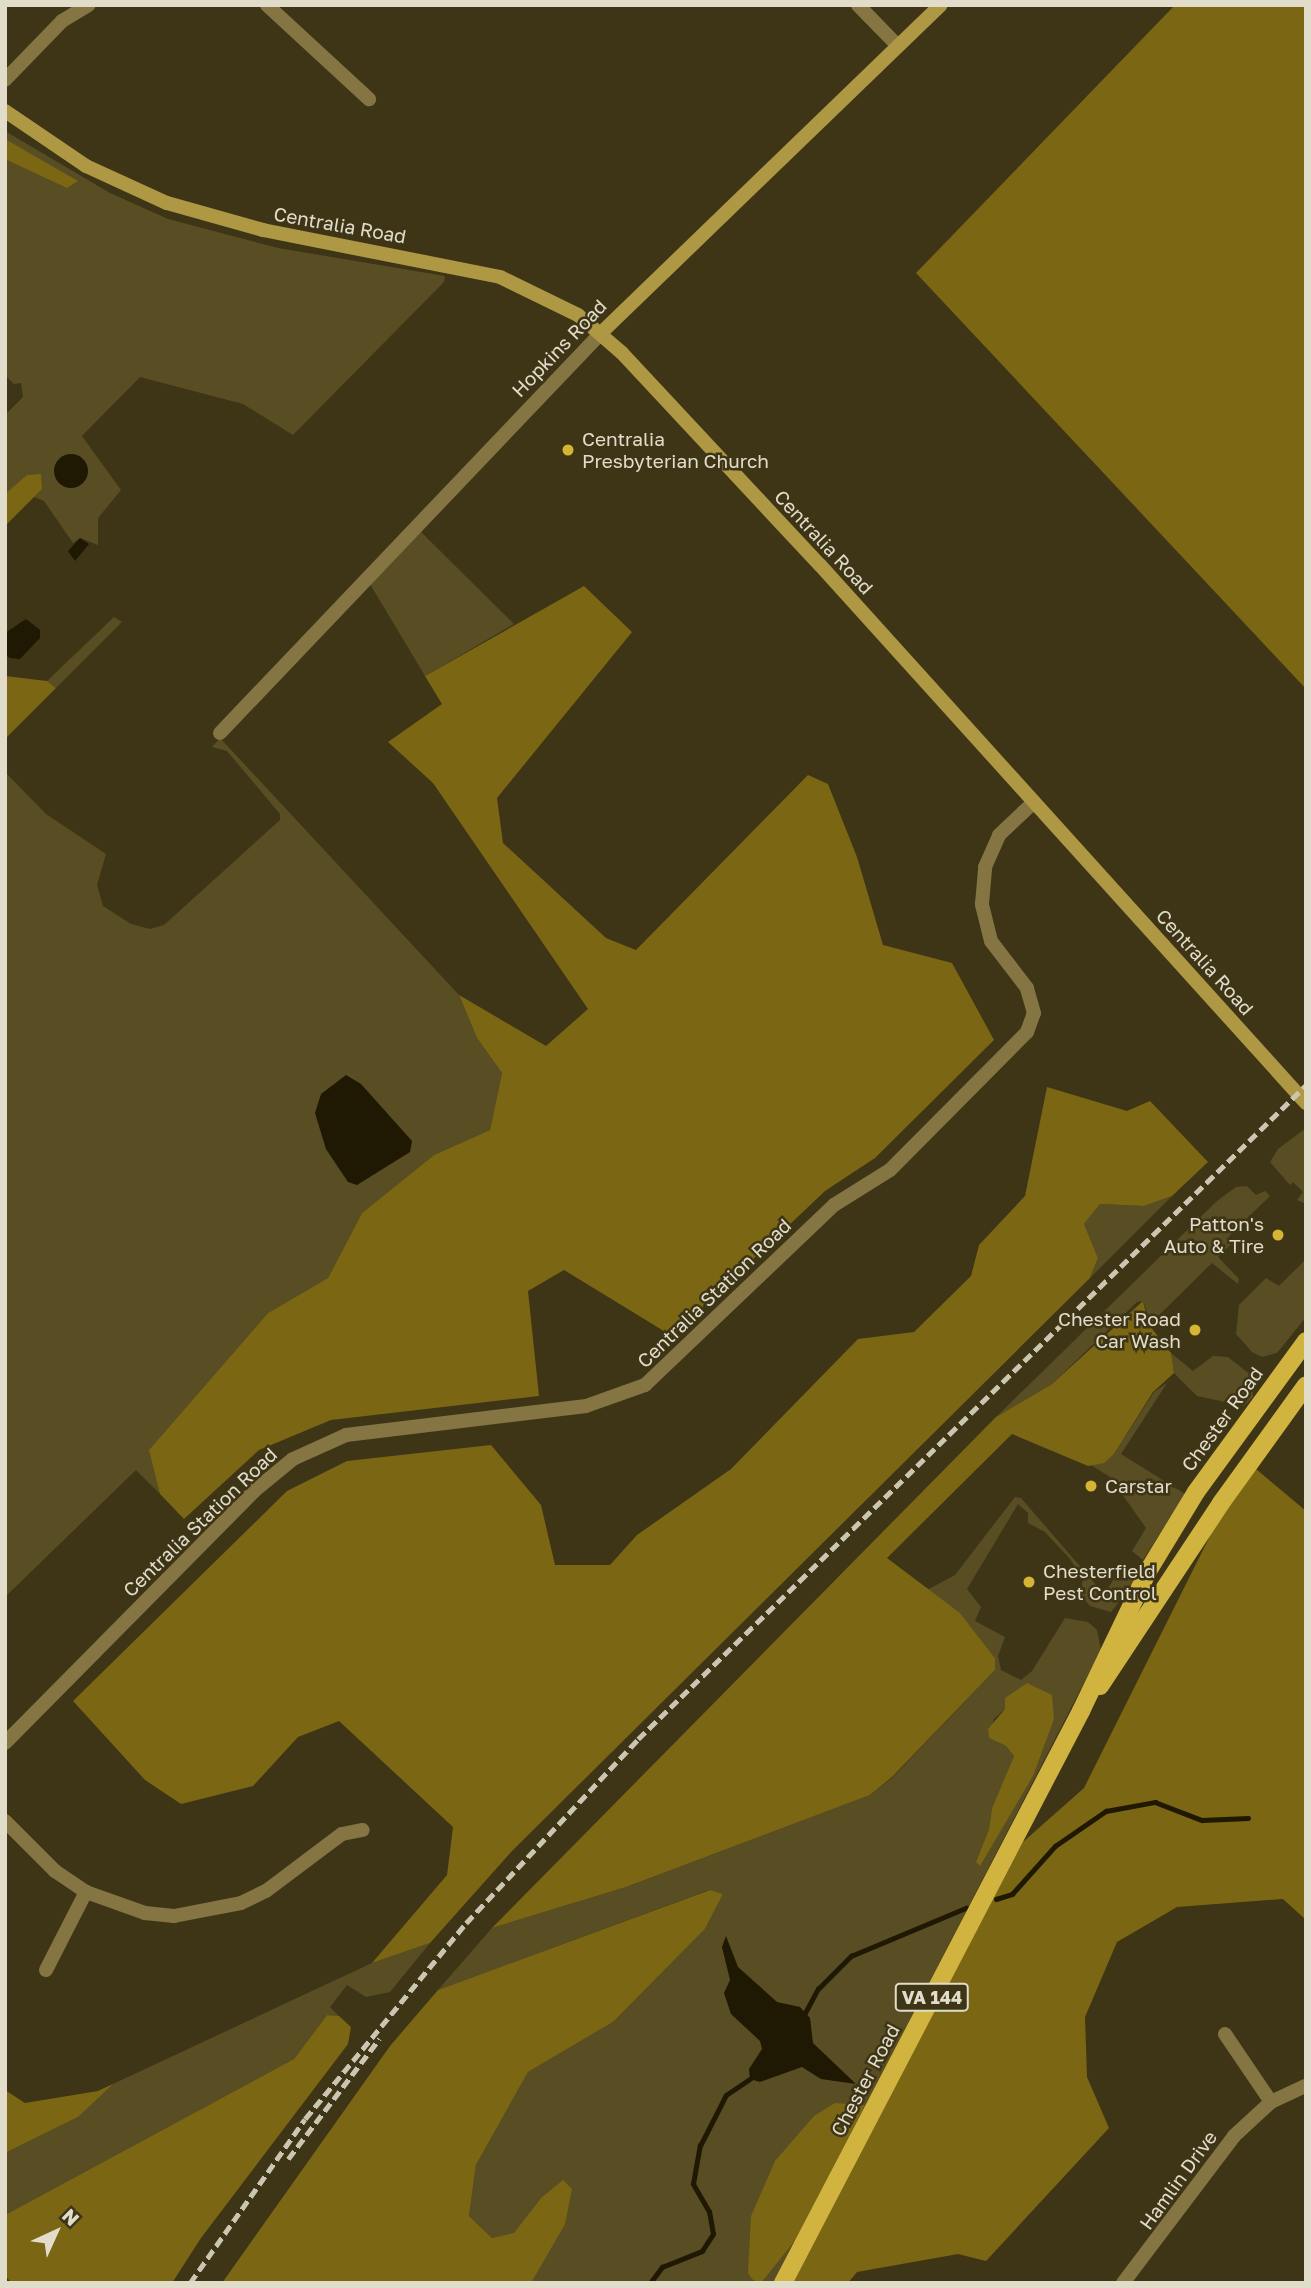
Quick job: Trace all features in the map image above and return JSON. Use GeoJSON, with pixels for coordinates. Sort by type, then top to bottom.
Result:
{"type":"FeatureCollection","features":[{"type":"Feature","properties":{"kind":"main road","name":"Hopkins Road"},"geometry":{"type":"LineString","coordinates":[[601,333],[940,5]]}},
{"type":"Feature","properties":{"kind":"main road","name":"Centralia Road"},"geometry":{"type":"LineString","coordinates":[[5,111],[86,166],[167,203],[263,230],[500,277],[554,299],[601,333],[820,565],[1306,1103]]}},
{"type":"Feature","properties":{"kind":"main road","name":"Chester Road"},"geometry":{"type":"LineString","coordinates":[[783,2283],[1082,1711],[1163,1545],[1306,1341]]}},
{"type":"Feature","properties":{"kind":"main road","name":"Chester Road"},"geometry":{"type":"LineString","coordinates":[[1082,1711],[1306,1385]]}},
{"type":"Feature","properties":{"kind":"street"},"geometry":{"type":"LineString","coordinates":[[5,80],[62,21],[89,5]]}},
{"type":"Feature","properties":{"kind":"street"},"geometry":{"type":"LineString","coordinates":[[267,5],[369,99]]}},
{"type":"Feature","properties":{"kind":"street"},"geometry":{"type":"LineString","coordinates":[[858,5],[898,46]]}},
{"type":"Feature","properties":{"kind":"street","name":"Hopkins Road"},"geometry":{"type":"LineString","coordinates":[[220,733],[601,333]]}},
{"type":"Feature","properties":{"kind":"street","name":"Centralia Station Road"},"geometry":{"type":"LineString","coordinates":[[5,1743],[254,1491],[293,1458],[346,1435],[586,1406],[645,1385],[834,1205],[890,1170],[1027,1032],[1034,1013],[1027,988],[991,941],[982,904],[985,867],[999,835],[1034,802]]}},
{"type":"Feature","properties":{"kind":"street"},"geometry":{"type":"LineString","coordinates":[[5,1821],[55,1871],[86,1892],[145,1913],[174,1916],[204,1912],[266,1891],[342,1834],[363,1830]]}},
{"type":"Feature","properties":{"kind":"street"},"geometry":{"type":"LineString","coordinates":[[46,1970],[86,1892]]}},
{"type":"Feature","properties":{"kind":"street"},"geometry":{"type":"LineString","coordinates":[[1226,2034],[1271,2102]]}},
{"type":"Feature","properties":{"kind":"street","name":"Hamlin Drive"},"geometry":{"type":"LineString","coordinates":[[1123,2283],[1212,2162],[1271,2102],[1306,2085]]}},
{"type":"Feature","properties":{"kind":"shaded area"},"geometry":{"type":"Polygon","coordinates":[[[1175,5],[1306,5],[1306,689],[916,273],[1175,5]]]}},
{"type":"Feature","properties":{"kind":"shaded area"},"geometry":{"type":"Polygon","coordinates":[[[5,131],[110,193],[168,219],[278,248],[445,276],[444,282],[293,435],[243,404],[140,377],[82,436],[121,490],[98,518],[98,545],[80,538],[73,543],[44,501],[34,497],[42,488],[5,494],[5,415],[23,397],[21,383],[14,384],[5,375],[5,131]]]}},
{"type":"Feature","properties":{"kind":"shaded area"},"geometry":{"type":"Polygon","coordinates":[[[5,139],[78,181],[67,188],[5,159],[5,139]]]}},
{"type":"Feature","properties":{"kind":"shaded area"},"geometry":{"type":"Polygon","coordinates":[[[71,454],[83,459],[88,471],[83,483],[71,488],[59,483],[54,471],[59,459],[71,454]]]}},
{"type":"Feature","properties":{"kind":"shaded area"},"geometry":{"type":"Polygon","coordinates":[[[41,474],[42,489],[5,526],[5,494],[27,475],[41,474]]]}},
{"type":"Feature","properties":{"kind":"shaded area"},"geometry":{"type":"Polygon","coordinates":[[[420,531],[514,624],[425,676],[370,584],[420,531]]]}},
{"type":"Feature","properties":{"kind":"shaded area"},"geometry":{"type":"Polygon","coordinates":[[[80,538],[89,544],[75,561],[68,551],[80,538]]]}},
{"type":"Feature","properties":{"kind":"shaded area"},"geometry":{"type":"Polygon","coordinates":[[[584,586],[632,632],[497,798],[503,843],[606,938],[636,950],[808,775],[828,784],[857,857],[883,945],[952,963],[994,1040],[875,1158],[825,1191],[672,1336],[564,1270],[528,1291],[539,1396],[331,1420],[259,1450],[184,1519],[160,1494],[149,1450],[268,1313],[328,1278],[362,1213],[434,1155],[490,1130],[502,1073],[477,1038],[459,995],[546,1046],[588,1009],[433,783],[388,742],[442,704],[425,676],[584,586]]]}},
{"type":"Feature","properties":{"kind":"shaded area"},"geometry":{"type":"Polygon","coordinates":[[[114,617],[122,622],[56,688],[47,681],[114,617]]]}},
{"type":"Feature","properties":{"kind":"shaded area"},"geometry":{"type":"Polygon","coordinates":[[[26,619],[40,630],[40,638],[20,659],[10,658],[5,655],[5,633],[26,619]]]}},
{"type":"Feature","properties":{"kind":"shaded area"},"geometry":{"type":"Polygon","coordinates":[[[5,676],[47,681],[56,688],[5,739],[5,676]]]}},
{"type":"Feature","properties":{"kind":"shaded area"},"geometry":{"type":"Polygon","coordinates":[[[220,738],[459,995],[477,1038],[502,1073],[490,1130],[434,1155],[362,1213],[328,1278],[268,1313],[150,1449],[160,1494],[136,1470],[5,1597],[5,772],[46,814],[106,854],[97,885],[103,906],[131,924],[150,929],[164,925],[280,820],[280,814],[227,751],[212,747],[220,738]]]}},
{"type":"Feature","properties":{"kind":"shaded area"},"geometry":{"type":"Polygon","coordinates":[[[346,1075],[361,1084],[412,1141],[410,1152],[357,1185],[348,1182],[326,1149],[315,1113],[321,1094],[346,1075]]]}},
{"type":"Feature","properties":{"kind":"shaded area"},"geometry":{"type":"Polygon","coordinates":[[[1047,1087],[1127,1111],[1150,1101],[1208,1162],[1172,1196],[1144,1206],[1100,1204],[1084,1224],[1098,1258],[1090,1278],[512,1851],[430,1943],[372,1963],[447,1875],[453,1827],[339,1721],[298,1737],[253,1786],[181,1804],[145,1780],[73,1701],[287,1491],[347,1461],[491,1445],[541,1505],[555,1565],[610,1565],[637,1535],[731,1469],[858,1339],[914,1332],[971,1276],[979,1245],[1025,1196],[1047,1087]]]}},
{"type":"Feature","properties":{"kind":"shaded area"},"geometry":{"type":"Polygon","coordinates":[[[1306,1128],[1306,1204],[1297,1200],[1303,1192],[1293,1182],[1290,1185],[1270,1162],[1278,1149],[1306,1128]]]}},
{"type":"Feature","properties":{"kind":"shaded area"},"geometry":{"type":"Polygon","coordinates":[[[1247,1186],[1256,1195],[1265,1191],[1270,1196],[1229,1236],[1231,1244],[1218,1257],[1239,1279],[1238,1284],[1212,1263],[1151,1323],[1143,1301],[1137,1302],[1052,1384],[996,1417],[1217,1201],[1236,1187],[1247,1186]]]}},
{"type":"Feature","properties":{"kind":"shaded area"},"geometry":{"type":"Polygon","coordinates":[[[1172,1196],[1090,1278],[1098,1258],[1084,1224],[1100,1204],[1144,1206],[1172,1196]]]}},
{"type":"Feature","properties":{"kind":"shaded area"},"geometry":{"type":"Polygon","coordinates":[[[1306,1259],[1306,1317],[1277,1353],[1262,1357],[1252,1352],[1236,1334],[1239,1305],[1266,1278],[1279,1286],[1306,1259]]]}},
{"type":"Feature","properties":{"kind":"shaded area"},"geometry":{"type":"Polygon","coordinates":[[[1143,1301],[1149,1325],[1171,1353],[1174,1373],[1153,1392],[1114,1454],[1104,1463],[1088,1466],[1012,1434],[887,1558],[960,1613],[995,1658],[995,1670],[892,1777],[870,1795],[626,1887],[492,1928],[996,1417],[1052,1384],[1143,1301]]]}},
{"type":"Feature","properties":{"kind":"shaded area"},"geometry":{"type":"Polygon","coordinates":[[[1171,1353],[1193,1371],[1213,1356],[1228,1357],[1252,1376],[1253,1397],[1244,1406],[1197,1396],[1174,1373],[1171,1353]]]}},
{"type":"Feature","properties":{"kind":"shaded area"},"geometry":{"type":"Polygon","coordinates":[[[1167,1383],[1121,1454],[1185,1494],[1143,1560],[1132,1551],[1146,1528],[1110,1477],[1091,1465],[1114,1454],[1154,1392],[1167,1383]]]}},
{"type":"Feature","properties":{"kind":"shaded area"},"geometry":{"type":"Polygon","coordinates":[[[1256,1469],[1306,1511],[1306,1920],[1283,1899],[1177,1907],[1117,1942],[1085,2017],[1087,2077],[1109,2128],[986,2261],[958,2254],[857,2272],[848,2283],[791,2283],[1023,1842],[1084,1788],[1216,1524],[1256,1469]]]}},
{"type":"Feature","properties":{"kind":"shaded area"},"geometry":{"type":"Polygon","coordinates":[[[1015,1497],[1021,1498],[1104,1594],[1120,1570],[1136,1580],[1111,1612],[1090,1606],[1080,1594],[1083,1579],[1070,1559],[1045,1532],[1028,1523],[1028,1513],[1018,1504],[967,1589],[981,1607],[975,1621],[1005,1637],[998,1656],[1001,1670],[1021,1680],[1032,1671],[1065,1618],[1088,1622],[1097,1630],[1101,1650],[774,2283],[531,2283],[541,2198],[514,2234],[492,2238],[469,2216],[476,2165],[528,2072],[613,2022],[705,1929],[723,1894],[709,1890],[438,1990],[492,1928],[626,1887],[870,1795],[892,1778],[995,1670],[995,1658],[960,1613],[927,1590],[955,1575],[1015,1497]],[[1005,1709],[994,1719],[989,1738],[1006,1746],[1014,1756],[992,1808],[989,1829],[976,1862],[1033,1776],[1005,1709]]]}},
{"type":"Feature","properties":{"kind":"shaded area"},"geometry":{"type":"Polygon","coordinates":[[[1027,1683],[1052,1695],[1054,1719],[1033,1776],[980,1866],[976,1862],[989,1829],[992,1808],[1014,1756],[1006,1746],[989,1738],[988,1729],[1005,1709],[1005,1698],[1027,1683]]]}},
{"type":"Feature","properties":{"kind":"shaded area"},"geometry":{"type":"Polygon","coordinates":[[[710,1890],[723,1894],[705,1929],[613,2022],[528,2072],[476,2165],[469,2216],[492,2238],[514,2233],[541,2198],[563,2180],[572,2189],[565,2224],[531,2283],[222,2283],[390,2046],[438,1990],[710,1890]]]}},
{"type":"Feature","properties":{"kind":"shaded area"},"geometry":{"type":"Polygon","coordinates":[[[726,1936],[738,1967],[777,2002],[800,2007],[810,2018],[813,2043],[856,2084],[821,2079],[802,2067],[760,2082],[750,2079],[749,2069],[762,2049],[760,2041],[731,2014],[724,1993],[730,1980],[722,1947],[726,1936]]]}},
{"type":"Feature","properties":{"kind":"shaded area"},"geometry":{"type":"Polygon","coordinates":[[[430,1943],[390,1992],[366,1997],[347,1985],[330,2007],[339,2016],[327,2015],[294,2059],[5,2215],[5,2153],[78,2117],[98,2091],[372,1963],[430,1943]]]}},
{"type":"Feature","properties":{"kind":"shaded area"},"geometry":{"type":"Polygon","coordinates":[[[327,2015],[339,2016],[351,2027],[348,2044],[201,2238],[172,2283],[12,2283],[5,2276],[5,2215],[294,2059],[327,2015]]]}},
{"type":"Feature","properties":{"kind":"shaded area"},"geometry":{"type":"Polygon","coordinates":[[[113,2084],[78,2117],[5,2153],[5,2090],[25,2103],[98,2091],[113,2084]]]}},
{"type":"Feature","properties":{"kind":"shaded area"},"geometry":{"type":"Polygon","coordinates":[[[835,2103],[865,2105],[797,2238],[761,2283],[753,2280],[748,2273],[751,2216],[775,2161],[814,2116],[835,2103]]]}},
{"type":"Feature","properties":{"kind":"waterway"},"geometry":{"type":"LineString","coordinates":[[996,1899],[1012,1894],[1055,1846],[1106,1811],[1155,1802],[1202,1820],[1248,1818]]}},
{"type":"Feature","properties":{"kind":"waterway"},"geometry":{"type":"LineString","coordinates":[[805,2013],[818,1989],[851,1956],[966,1908]]}},
{"type":"Feature","properties":{"kind":"waterway"},"geometry":{"type":"LineString","coordinates":[[650,2283],[662,2267],[702,2251],[713,2234],[709,2212],[693,2184],[700,2146],[726,2095],[750,2079]]}},
{"type":"Feature","properties":{"kind":"railway"},"geometry":{"type":"LineString","coordinates":[[190,2283],[305,2119],[466,1923],[638,1739],[1306,1085]]}},
{"type":"Feature","properties":{"kind":"railway"},"geometry":{"type":"LineString","coordinates":[[288,2159],[379,2039]]}},
{"type":"Feature","properties":{"kind":"place","name":"Centralia Presbyterian Church"},"geometry":{"type":"Point","coordinates":[568,450]}},
{"type":"Feature","properties":{"kind":"place","name":"Patton's Auto & Tire"},"geometry":{"type":"Point","coordinates":[1278,1235]}},
{"type":"Feature","properties":{"kind":"place","name":"Chester Road Car Wash"},"geometry":{"type":"Point","coordinates":[1195,1330]}},
{"type":"Feature","properties":{"kind":"place","name":"Carstar"},"geometry":{"type":"Point","coordinates":[1091,1486]}},
{"type":"Feature","properties":{"kind":"place","name":"Chesterfield Pest Control"},"geometry":{"type":"Point","coordinates":[1029,1582]}}]}
